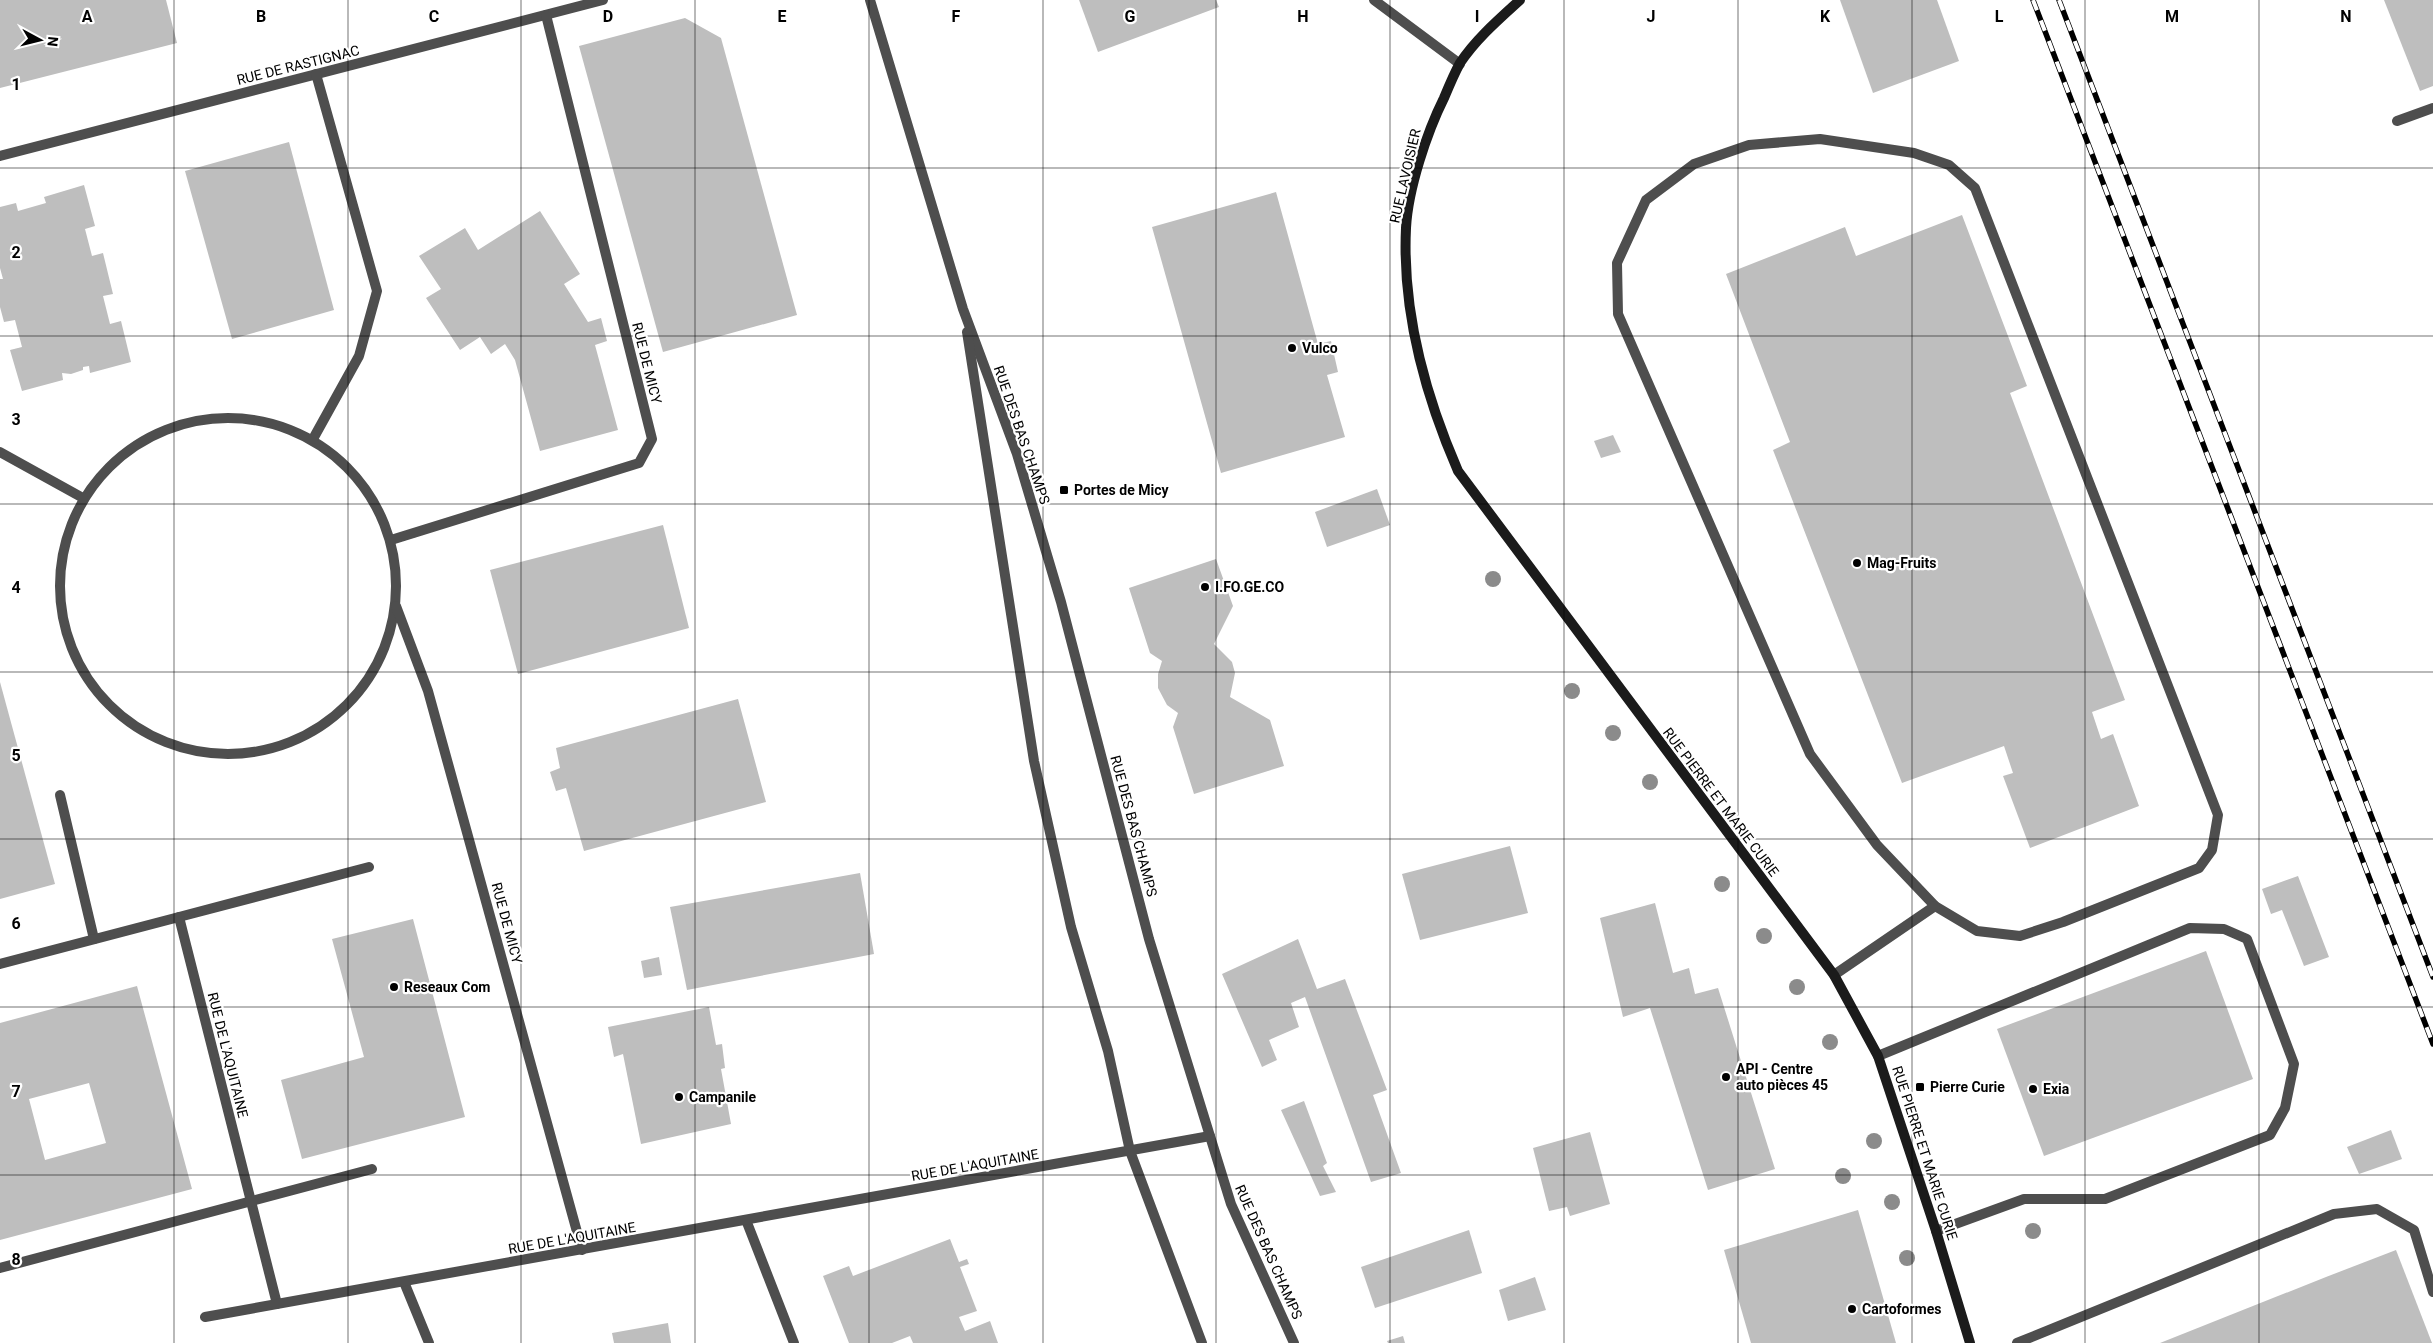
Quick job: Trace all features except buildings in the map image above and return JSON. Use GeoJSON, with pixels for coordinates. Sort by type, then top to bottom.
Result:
{"type":"FeatureCollection","features":[{"type":"Feature","properties":{"kind":"street","name":"RUE DE RASTIGNAC"},"geometry":{"type":"LineString","coordinates":[[0,156],[603,0]]}},
{"type":"Feature","properties":{"kind":"street","name":"RUE DES BAS CHAMPS"},"geometry":{"type":"LineString","coordinates":[[870,0],[963,309],[1017,454],[1061,602],[1149,939],[1230,1204],[1294,1343]]}},
{"type":"Feature","properties":{"kind":"street"},"geometry":{"type":"LineString","coordinates":[[1374,0],[1460,64]]}},
{"type":"Feature","properties":{"kind":"street","name":"RUE LAVOISIER"},"geometry":{"type":"LineString","coordinates":[[1409,301],[1406,227],[1416,177],[1430,126],[1460,64],[1486,30],[1520,0]]}},
{"type":"Feature","properties":{"kind":"street","name":"RUE DE MICY"},"geometry":{"type":"LineString","coordinates":[[391,540],[639,463],[652,439],[546,14]]}},
{"type":"Feature","properties":{"kind":"street"},"geometry":{"type":"LineString","coordinates":[[313,439],[360,356],[377,291],[316,74]]}},
{"type":"Feature","properties":{"kind":"street"},"geometry":{"type":"LineString","coordinates":[[2397,121],[2433,108]]}},
{"type":"Feature","properties":{"kind":"street"},"geometry":{"type":"LineString","coordinates":[[1820,139],[1914,153],[1949,165],[1975,188],[2218,815],[2212,850],[2198,868],[2063,922],[2020,936],[1977,932],[1935,906],[1877,845],[1810,754],[1618,314],[1617,263],[1646,200],[1694,164],[1749,145],[1820,139]]}},
{"type":"Feature","properties":{"kind":"street","name":"RUE PIERRE ET MARIE CURIE"},"geometry":{"type":"LineString","coordinates":[[1409,301],[1424,378],[1438,425],[1458,471],[1834,975],[1878,1056],[1936,1231],[1970,1343]]}},
{"type":"Feature","properties":{"kind":"street","name":"RUE DES BAS CHAMPS"},"geometry":{"type":"LineString","coordinates":[[963,309],[1034,761],[1071,927],[1108,1051],[1130,1151],[1202,1343]]}},
{"type":"Feature","properties":{"kind":"street","name":"RUE DE MICY"},"geometry":{"type":"LineString","coordinates":[[212,418],[264,420],[313,439],[347,466],[374,500],[391,540],[397,573],[396,606],[381,658],[350,704],[306,737],[254,754],[245,754],[200,753],[148,736],[104,702],[74,657],[60,604],[63,549],[83,498],[117,458],[161,430],[212,418]]}},
{"type":"Feature","properties":{"kind":"street"},"geometry":{"type":"LineString","coordinates":[[0,452],[83,498]]}},
{"type":"Feature","properties":{"kind":"street","name":"RUE DE MICY"},"geometry":{"type":"LineString","coordinates":[[396,606],[428,691],[582,1250]]}},
{"type":"Feature","properties":{"kind":"street"},"geometry":{"type":"LineString","coordinates":[[60,796],[94,939]]}},
{"type":"Feature","properties":{"kind":"street"},"geometry":{"type":"LineString","coordinates":[[0,964],[369,867]]}},
{"type":"Feature","properties":{"kind":"street"},"geometry":{"type":"LineString","coordinates":[[1834,975],[1935,906]]}},
{"type":"Feature","properties":{"kind":"street","name":"RUE DE L'AQUITAINE"},"geometry":{"type":"LineString","coordinates":[[179,917],[277,1304]]}},
{"type":"Feature","properties":{"kind":"street"},"geometry":{"type":"LineString","coordinates":[[1878,1056],[2190,928],[2224,929],[2247,939],[2294,1064],[2285,1108],[2270,1135],[2105,1199],[2024,1199],[1936,1231]]}},
{"type":"Feature","properties":{"kind":"street","name":"RUE DE L'AQUITAINE"},"geometry":{"type":"LineString","coordinates":[[205,1317],[1210,1136]]}},
{"type":"Feature","properties":{"kind":"street"},"geometry":{"type":"LineString","coordinates":[[0,1268],[372,1169]]}},
{"type":"Feature","properties":{"kind":"street"},"geometry":{"type":"LineString","coordinates":[[2017,1343],[2334,1214],[2377,1209],[2414,1230],[2433,1292]]}},
{"type":"Feature","properties":{"kind":"street"},"geometry":{"type":"LineString","coordinates":[[746,1220],[794,1343]]}},
{"type":"Feature","properties":{"kind":"street"},"geometry":{"type":"LineString","coordinates":[[404,1282],[429,1343]]}},
{"type":"Feature","properties":{"kind":"railway"},"geometry":{"type":"LineString","coordinates":[[2033,0],[2433,1044]]}},
{"type":"Feature","properties":{"kind":"railway"},"geometry":{"type":"LineString","coordinates":[[2059,0],[2433,977]]}},
{"type":"Feature","properties":{"kind":"place","name":"Vulco"},"geometry":{"type":"Point","coordinates":[1292,348]}},
{"type":"Feature","properties":{"kind":"place","name":"Portes de Micy"},"geometry":{"type":"Point","coordinates":[1064,490]}},
{"type":"Feature","properties":{"kind":"place","name":"Mag-Fruits"},"geometry":{"type":"Point","coordinates":[1857,563]}},
{"type":"Feature","properties":{"kind":"place","name":"I.FO.GE.CO"},"geometry":{"type":"Point","coordinates":[1205,587]}},
{"type":"Feature","properties":{"kind":"place","name":"Reseaux Com"},"geometry":{"type":"Point","coordinates":[394,987]}},
{"type":"Feature","properties":{"kind":"place","name":"API - Centre auto pièces 45"},"geometry":{"type":"Point","coordinates":[1726,1077]}},
{"type":"Feature","properties":{"kind":"place","name":"Pierre Curie"},"geometry":{"type":"Point","coordinates":[1920,1087]}},
{"type":"Feature","properties":{"kind":"place","name":"Exia"},"geometry":{"type":"Point","coordinates":[2033,1089]}},
{"type":"Feature","properties":{"kind":"place","name":"Campanile"},"geometry":{"type":"Point","coordinates":[679,1097]}},
{"type":"Feature","properties":{"kind":"place","name":"Cartoformes"},"geometry":{"type":"Point","coordinates":[1852,1309]}}]}
